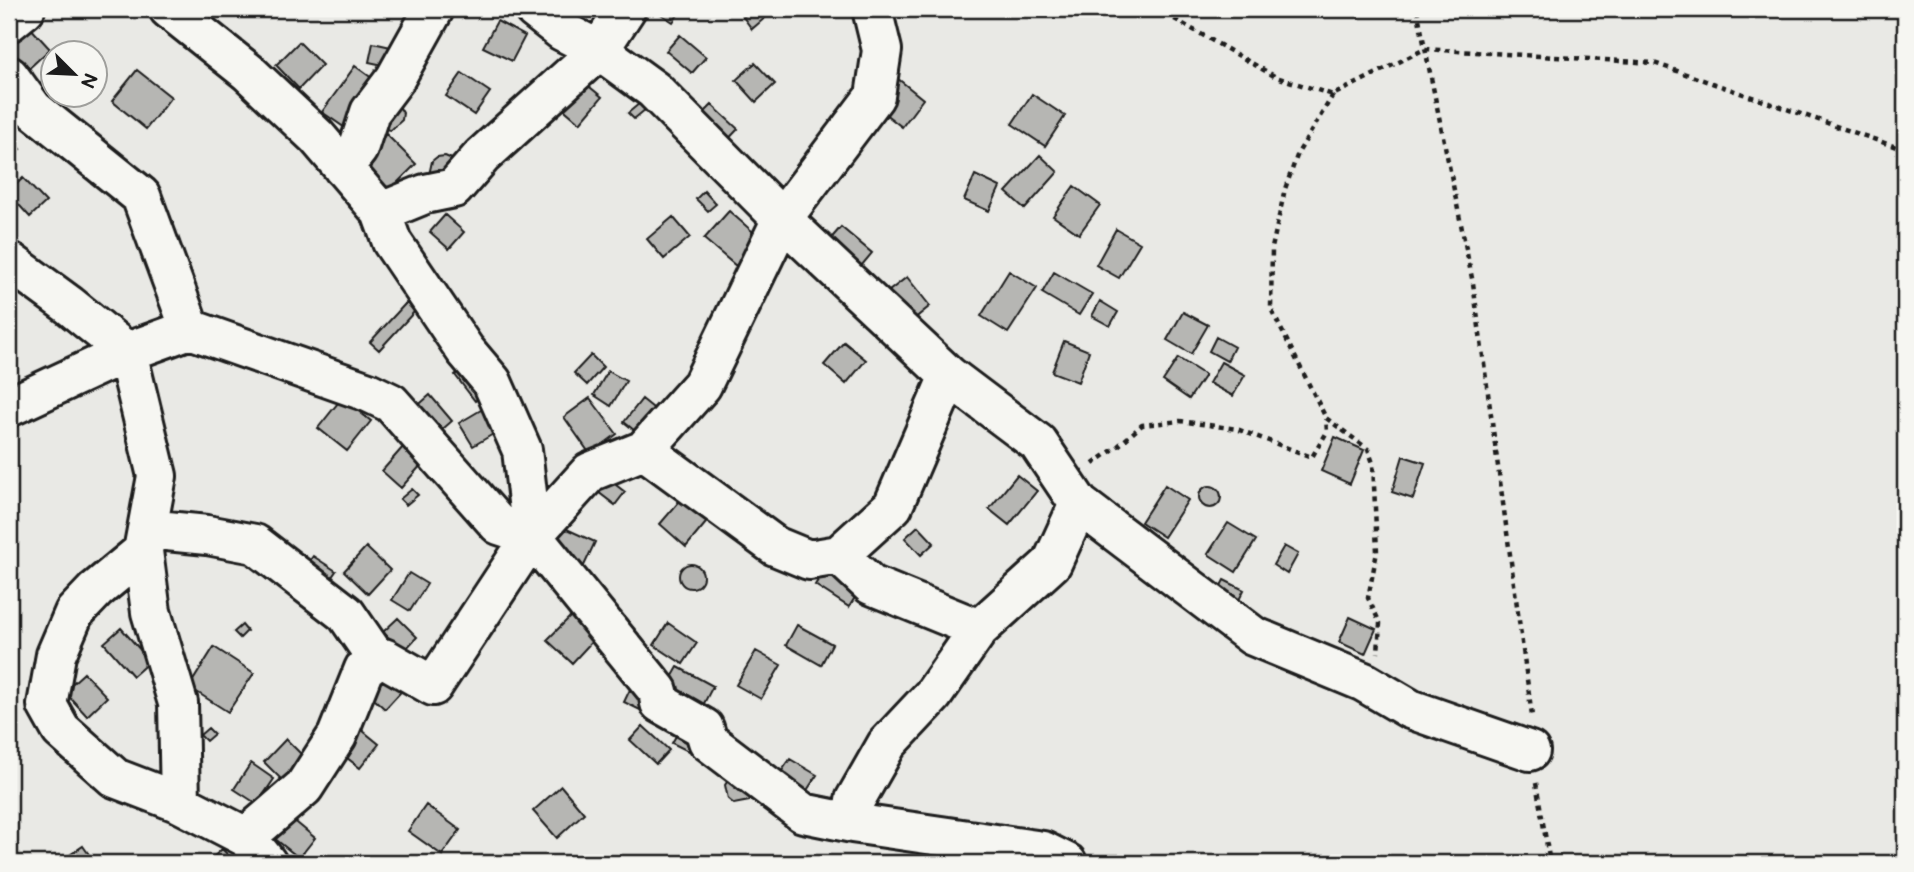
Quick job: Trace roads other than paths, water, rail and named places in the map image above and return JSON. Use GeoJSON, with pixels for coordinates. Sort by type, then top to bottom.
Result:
{"type":"FeatureCollection","features":[{"type":"Feature","properties":{"kind":"street"},"geometry":{"type":"LineString","coordinates":[[9,22],[25,9]]}},
{"type":"Feature","properties":{"kind":"street"},"geometry":{"type":"LineString","coordinates":[[169,9],[248,72],[317,137],[381,212],[392,242],[465,350],[492,382],[522,450],[532,536]]}},
{"type":"Feature","properties":{"kind":"street"},"geometry":{"type":"LineString","coordinates":[[343,168],[358,149],[370,113],[395,79],[434,9]]}},
{"type":"Feature","properties":{"kind":"street"},"geometry":{"type":"LineString","coordinates":[[534,9],[562,31],[600,50],[654,90],[782,219],[948,376],[1038,443],[1079,503],[1253,636],[1364,682],[1410,709],[1530,751]]}},
{"type":"Feature","properties":{"kind":"street"},"geometry":{"type":"LineString","coordinates":[[381,212],[425,194],[454,188],[482,156],[600,50],[626,9]]}},
{"type":"Feature","properties":{"kind":"street"},"geometry":{"type":"LineString","coordinates":[[377,659],[346,614],[255,544],[207,536],[145,540],[74,612],[56,655],[47,705],[61,730],[115,778],[180,803],[257,850],[304,787],[337,736],[364,669],[377,659],[384,658],[433,686],[532,536],[590,472],[644,450],[702,385],[782,219],[875,96],[882,50],[872,9]]}},
{"type":"Feature","properties":{"kind":"street"},"geometry":{"type":"LineString","coordinates":[[9,76],[33,109],[141,196],[190,329]]}},
{"type":"Feature","properties":{"kind":"street"},"geometry":{"type":"LineString","coordinates":[[9,261],[127,352],[157,476],[145,540],[151,612],[178,703],[180,803]]}},
{"type":"Feature","properties":{"kind":"street"},"geometry":{"type":"LineString","coordinates":[[9,407],[127,352],[190,329],[391,403],[499,525],[532,536],[658,691],[660,703],[704,728],[708,741],[803,813],[852,823],[1043,851],[1067,863]]}},
{"type":"Feature","properties":{"kind":"street"},"geometry":{"type":"LineString","coordinates":[[644,450],[775,546],[809,559],[839,555],[893,506],[948,376]]}},
{"type":"Feature","properties":{"kind":"street"},"geometry":{"type":"LineString","coordinates":[[852,823],[855,800],[887,744],[933,695],[979,629],[1052,563],[1079,503]]}},
{"type":"Feature","properties":{"kind":"street"},"geometry":{"type":"LineString","coordinates":[[839,555],[871,585],[979,629]]}}]}
